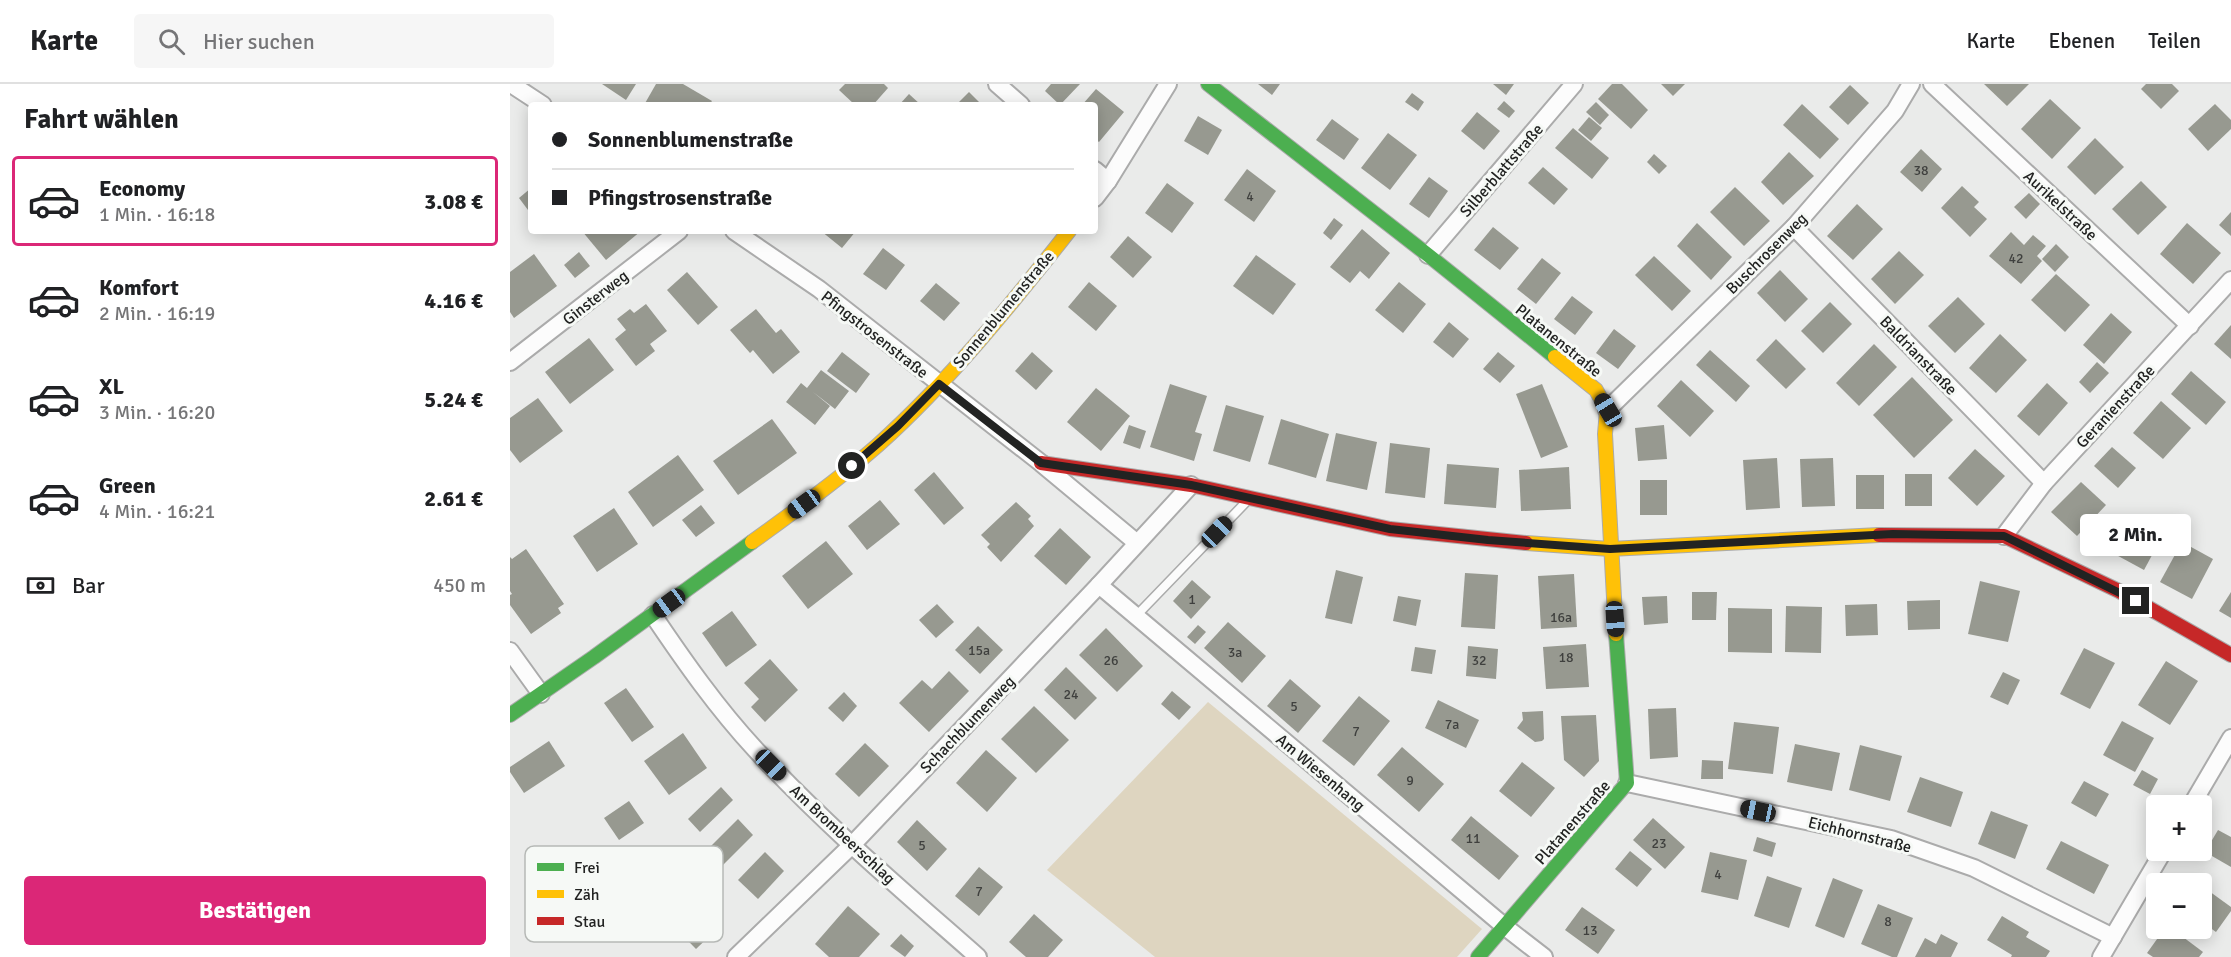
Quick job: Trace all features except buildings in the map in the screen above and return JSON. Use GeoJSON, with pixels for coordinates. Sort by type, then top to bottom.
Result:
{"type":"FeatureCollection","features":[{"type":"Feature","properties":{"kind":"street"},"geometry":{"type":"LineString","coordinates":[[511,84],[538,102]]}},
{"type":"Feature","properties":{"kind":"street"},"geometry":{"type":"LineString","coordinates":[[997,84],[1018,102]]}},
{"type":"Feature","properties":{"kind":"street"},"geometry":{"type":"LineString","coordinates":[[1098,194],[1168,84]]}},
{"type":"Feature","properties":{"kind":"street","name":"Platanenstraße"},"geometry":{"type":"LineString","coordinates":[[1208,84],[1428,255],[1596,390],[1608,410],[1605,434],[1610,549],[1627,783],[1478,957]]}},
{"type":"Feature","properties":{"kind":"street","name":"Silberblattstraße"},"geometry":{"type":"LineString","coordinates":[[1428,255],[1574,84]]}},
{"type":"Feature","properties":{"kind":"street","name":"Buschrosenweg"},"geometry":{"type":"LineString","coordinates":[[1608,410],[1794,228],[1895,111],[1911,84]]}},
{"type":"Feature","properties":{"kind":"street","name":"Aurikelstraße"},"geometry":{"type":"LineString","coordinates":[[1932,84],[2190,326]]}},
{"type":"Feature","properties":{"kind":"street"},"geometry":{"type":"LineString","coordinates":[[1098,173],[1108,181]]}},
{"type":"Feature","properties":{"kind":"street","name":"Baldrianstraße"},"geometry":{"type":"LineString","coordinates":[[1794,228],[2044,483]]}},
{"type":"Feature","properties":{"kind":"street","name":"Ginsterweg"},"geometry":{"type":"LineString","coordinates":[[510,362],[676,234]]}},
{"type":"Feature","properties":{"kind":"street","name":"Pfingstrosenstraße"},"geometry":{"type":"LineString","coordinates":[[738,234],[819,289],[1041,463],[1137,543]]}},
{"type":"Feature","properties":{"kind":"street","name":"Sonnenblumenstraße"},"geometry":{"type":"LineString","coordinates":[[510,715],[653,615],[821,492],[898,426],[939,384],[1026,285],[1067,234]]}},
{"type":"Feature","properties":{"kind":"street","name":"Geranienstraße"},"geometry":{"type":"LineString","coordinates":[[2004,536],[2044,483],[2231,280]]}},
{"type":"Feature","properties":{"kind":"street","name":"Pfingstrosenstraße"},"geometry":{"type":"LineString","coordinates":[[1041,463],[1191,485],[1390,529],[1488,540],[1610,549],[1893,534],[2004,536],[2119,591],[2231,655]]}},
{"type":"Feature","properties":{"kind":"street","name":"Schachblumenweg"},"geometry":{"type":"LineString","coordinates":[[736,957],[852,845],[1191,485]]}},
{"type":"Feature","properties":{"kind":"street","name":"Am Wiesenhang"},"geometry":{"type":"LineString","coordinates":[[1099,585],[1504,926],[1544,957]]}},
{"type":"Feature","properties":{"kind":"street","name":"Am Brombeerschlag"},"geometry":{"type":"LineString","coordinates":[[653,615],[704,687],[754,749],[852,845],[978,957]]}},
{"type":"Feature","properties":{"kind":"street"},"geometry":{"type":"LineString","coordinates":[[510,651],[541,694]]}},
{"type":"Feature","properties":{"kind":"street"},"geometry":{"type":"LineString","coordinates":[[2197,795],[2231,738]]}},
{"type":"Feature","properties":{"kind":"street","name":"Eichhornstraße"},"geometry":{"type":"LineString","coordinates":[[1627,783],[1891,839],[1974,868],[2113,937]]}},
{"type":"Feature","properties":{"kind":"street"},"geometry":{"type":"LineString","coordinates":[[2101,957],[2158,861]]}},
{"type":"Feature","properties":{"kind":"lane"},"geometry":{"type":"LineString","coordinates":[[1136,616],[1250,498]]}},
{"type":"Feature","properties":{"kind":"shaded area"},"geometry":{"type":"Polygon","coordinates":[[[1208,702],[1482,929],[1457,957],[1155,957],[1047,870],[1208,702]]]}},
{"type":"Feature","properties":{"kind":"traffic: fast"},"geometry":{"type":"LineString","coordinates":[[1208,84],[1555,357]]}},
{"type":"Feature","properties":{"kind":"traffic: fast"},"geometry":{"type":"LineString","coordinates":[[510,715],[752,542]]}},
{"type":"Feature","properties":{"kind":"traffic: fast"},"geometry":{"type":"LineString","coordinates":[[1478,957],[1627,783],[1616,634]]}},
{"type":"Feature","properties":{"kind":"traffic: slow"},"geometry":{"type":"LineString","coordinates":[[752,542],[847,471],[904,421],[978,342],[1067,234]]}},
{"type":"Feature","properties":{"kind":"traffic: slow"},"geometry":{"type":"LineString","coordinates":[[1555,357],[1596,390],[1607,410],[1605,434],[1616,634]]}},
{"type":"Feature","properties":{"kind":"traffic: slow"},"geometry":{"type":"LineString","coordinates":[[1526,543],[1610,549],[1879,535]]}},
{"type":"Feature","properties":{"kind":"traffic: jam"},"geometry":{"type":"LineString","coordinates":[[1041,463],[1191,485],[1390,529],[1526,543]]}},
{"type":"Feature","properties":{"kind":"traffic: jam"},"geometry":{"type":"LineString","coordinates":[[1879,535],[2004,536],[2119,591],[2231,655]]}},
{"type":"Feature","properties":{"kind":"route"},"geometry":{"type":"LineString","coordinates":[[852,466],[898,426],[939,384],[1041,463],[1191,485],[1390,529],[1488,540],[1610,549],[1893,534],[2004,536],[2136,601]]}}]}
